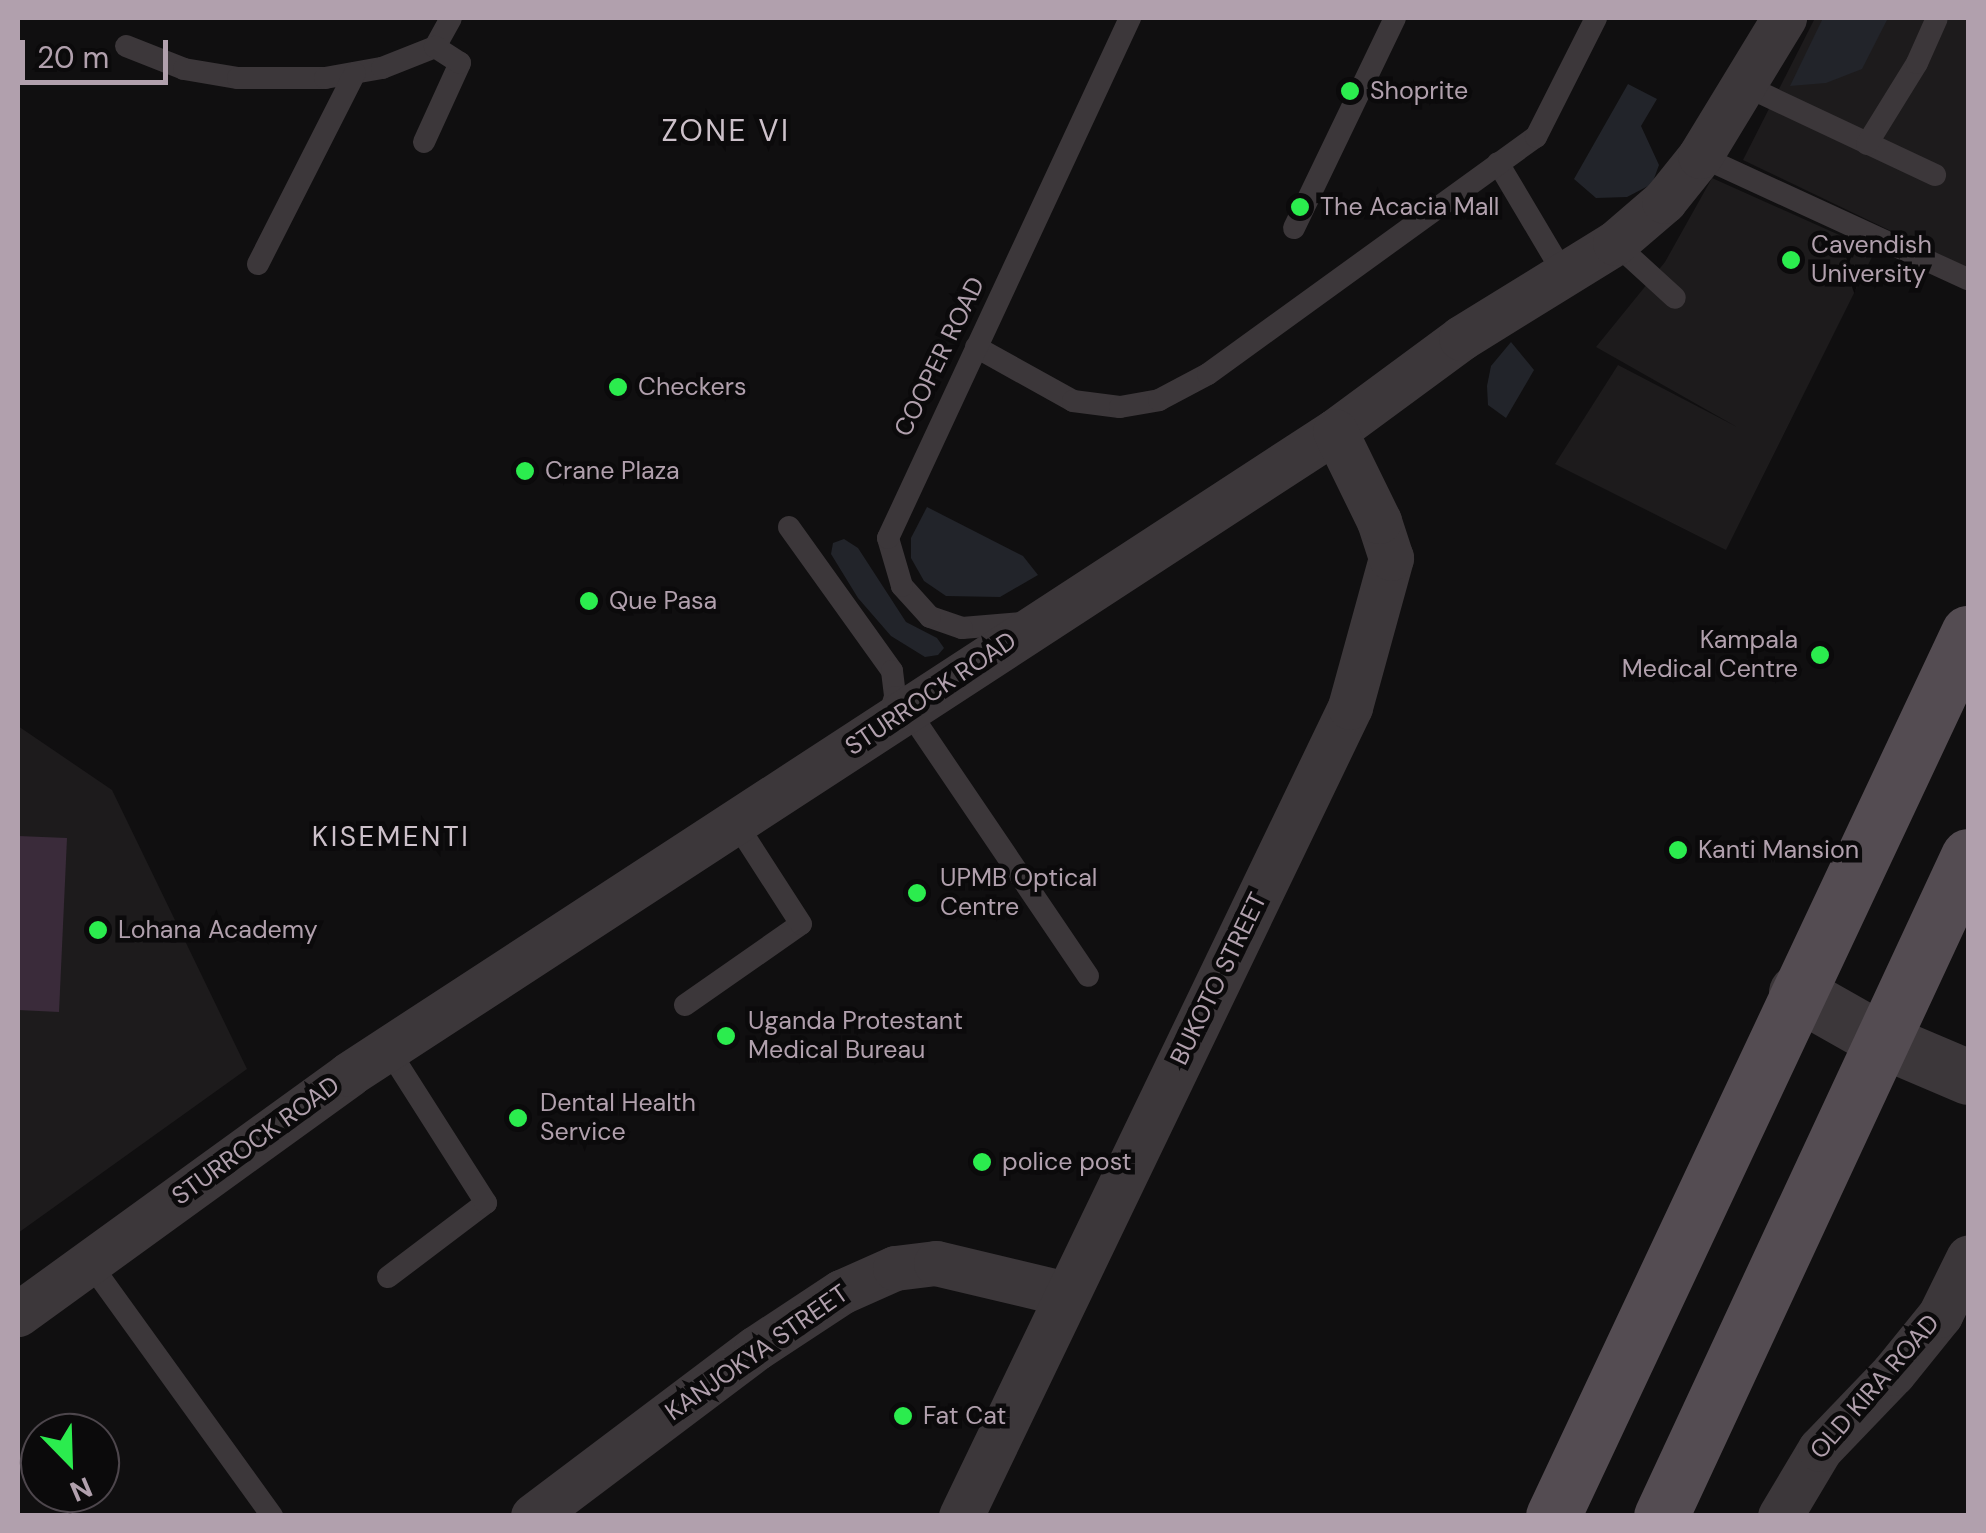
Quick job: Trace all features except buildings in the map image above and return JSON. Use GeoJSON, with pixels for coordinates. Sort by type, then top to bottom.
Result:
{"type":"FeatureCollection","features":[{"type":"Feature","properties":{"kind":"main road"},"geometry":{"type":"LineString","coordinates":[[1553,1516],[1968,633]]}},
{"type":"Feature","properties":{"kind":"main road"},"geometry":{"type":"LineString","coordinates":[[1661,1516],[1968,856]]}},
{"type":"Feature","properties":{"kind":"street","name":"STURROCK ROAD"},"geometry":{"type":"LineString","coordinates":[[18,1314],[388,1049],[1336,431],[1461,338],[1615,243],[1664,200],[1700,156],[1784,18]]}},
{"type":"Feature","properties":{"kind":"street","name":"BUKOTO STREET"},"geometry":{"type":"LineString","coordinates":[[962,1516],[1350,707],[1391,558],[1379,521],[1336,431]]}},
{"type":"Feature","properties":{"kind":"street"},"geometry":{"type":"LineString","coordinates":[[1796,992],[1881,1040],[1968,1077]]}},
{"type":"Feature","properties":{"kind":"street","name":"OLD KIRA ROAD"},"geometry":{"type":"LineString","coordinates":[[1780,1516],[1820,1449],[1893,1373],[1940,1314],[1968,1258]]}},
{"type":"Feature","properties":{"kind":"street","name":"KANJOKYA STREET"},"geometry":{"type":"LineString","coordinates":[[533,1516],[756,1348],[840,1292],[895,1268],[936,1263],[1066,1294]]}},
{"type":"Feature","properties":{"kind":"lane"},"geometry":{"type":"LineString","coordinates":[[126,46],[184,69],[238,78],[325,78],[382,68],[435,47],[451,18]]}},
{"type":"Feature","properties":{"kind":"lane","name":"COOPER ROAD"},"geometry":{"type":"LineString","coordinates":[[1038,622],[962,628],[930,617],[902,586],[888,538],[1130,18]]}},
{"type":"Feature","properties":{"kind":"lane"},"geometry":{"type":"LineString","coordinates":[[1294,228],[1395,18]]}},
{"type":"Feature","properties":{"kind":"lane"},"geometry":{"type":"LineString","coordinates":[[976,348],[1073,401],[1120,407],[1159,400],[1208,374],[1536,137],[1596,18]]}},
{"type":"Feature","properties":{"kind":"lane"},"geometry":{"type":"LineString","coordinates":[[1867,144],[1918,63],[1936,18]]}},
{"type":"Feature","properties":{"kind":"lane"},"geometry":{"type":"LineString","coordinates":[[424,142],[460,63],[435,47]]}},
{"type":"Feature","properties":{"kind":"lane"},"geometry":{"type":"LineString","coordinates":[[258,264],[355,72]]}},
{"type":"Feature","properties":{"kind":"lane"},"geometry":{"type":"LineString","coordinates":[[1746,86],[1934,175]]}},
{"type":"Feature","properties":{"kind":"lane"},"geometry":{"type":"LineString","coordinates":[[1700,156],[1968,279]]}},
{"type":"Feature","properties":{"kind":"lane"},"geometry":{"type":"LineString","coordinates":[[1498,163],[1566,276]]}},
{"type":"Feature","properties":{"kind":"lane"},"geometry":{"type":"LineString","coordinates":[[1615,243],[1675,298]]}},
{"type":"Feature","properties":{"kind":"lane"},"geometry":{"type":"LineString","coordinates":[[789,526],[892,671],[897,718],[1088,976]]}},
{"type":"Feature","properties":{"kind":"lane"},"geometry":{"type":"LineString","coordinates":[[685,1005],[801,924],[736,823]]}},
{"type":"Feature","properties":{"kind":"lane"},"geometry":{"type":"LineString","coordinates":[[388,1049],[486,1202],[388,1277]]}},
{"type":"Feature","properties":{"kind":"lane"},"geometry":{"type":"LineString","coordinates":[[90,1262],[272,1516]]}},
{"type":"Feature","properties":{"kind":"shaded area"},"geometry":{"type":"Polygon","coordinates":[[[1815,18],[1968,18],[1968,268],[1743,160],[1815,18]]]}},
{"type":"Feature","properties":{"kind":"shaded area"},"geometry":{"type":"Polygon","coordinates":[[[1823,18],[1888,18],[1862,69],[1826,83],[1790,86],[1823,18]]]}},
{"type":"Feature","properties":{"kind":"shaded area"},"geometry":{"type":"Polygon","coordinates":[[[1628,84],[1657,99],[1641,126],[1659,165],[1652,184],[1627,197],[1596,198],[1574,179],[1628,84]]]}},
{"type":"Feature","properties":{"kind":"shaded area"},"geometry":{"type":"Polygon","coordinates":[[[1712,178],[1875,251],[1726,550],[1555,464],[1618,365],[1737,427],[1596,347],[1665,262],[1712,178]]]}},
{"type":"Feature","properties":{"kind":"shaded area"},"geometry":{"type":"Polygon","coordinates":[[[1511,342],[1534,370],[1506,418],[1488,405],[1487,386],[1491,366],[1511,342]]]}},
{"type":"Feature","properties":{"kind":"shaded area"},"geometry":{"type":"Polygon","coordinates":[[[927,507],[1023,556],[1038,575],[1000,597],[946,596],[924,581],[911,558],[911,538],[927,507]]]}},
{"type":"Feature","properties":{"kind":"shaded area"},"geometry":{"type":"Polygon","coordinates":[[[844,539],[858,548],[906,622],[937,638],[944,648],[938,655],[925,657],[891,636],[858,598],[831,554],[833,543],[844,539]]]}},
{"type":"Feature","properties":{"kind":"shaded area","name":"Lohana Academy"},"geometry":{"type":"Polygon","coordinates":[[[18,726],[112,790],[247,1069],[18,1233],[18,726]]]}},
{"type":"Feature","properties":{"kind":"shaded area"},"geometry":{"type":"Polygon","coordinates":[[[18,836],[67,838],[59,1012],[18,1010],[18,836]]]}},
{"type":"Feature","properties":{"kind":"place","name":"Shoprite"},"geometry":{"type":"Point","coordinates":[1350,91]}},
{"type":"Feature","properties":{"kind":"place","name":"The Acacia Mall"},"geometry":{"type":"Point","coordinates":[1300,207]}},
{"type":"Feature","properties":{"kind":"place","name":"Cavendish University"},"geometry":{"type":"Point","coordinates":[1791,260]}},
{"type":"Feature","properties":{"kind":"place","name":"Checkers"},"geometry":{"type":"Point","coordinates":[618,387]}},
{"type":"Feature","properties":{"kind":"place","name":"Crane Plaza"},"geometry":{"type":"Point","coordinates":[525,471]}},
{"type":"Feature","properties":{"kind":"place","name":"Que Pasa"},"geometry":{"type":"Point","coordinates":[589,601]}},
{"type":"Feature","properties":{"kind":"place","name":"Kampala Medical Centre"},"geometry":{"type":"Point","coordinates":[1820,655]}},
{"type":"Feature","properties":{"kind":"place","name":"Kanti Mansion"},"geometry":{"type":"Point","coordinates":[1678,850]}},
{"type":"Feature","properties":{"kind":"place","name":"UPMB Optical Centre"},"geometry":{"type":"Point","coordinates":[917,893]}},
{"type":"Feature","properties":{"kind":"place","name":"Lohana Academy"},"geometry":{"type":"Point","coordinates":[98,930]}},
{"type":"Feature","properties":{"kind":"place","name":"Uganda Protestant Medical Bureau"},"geometry":{"type":"Point","coordinates":[726,1036]}},
{"type":"Feature","properties":{"kind":"place","name":"Dental Health Service"},"geometry":{"type":"Point","coordinates":[518,1118]}},
{"type":"Feature","properties":{"kind":"place","name":"police post"},"geometry":{"type":"Point","coordinates":[982,1162]}},
{"type":"Feature","properties":{"kind":"place","name":"Fat Cat"},"geometry":{"type":"Point","coordinates":[903,1416]}},
{"type":"Feature","properties":{"kind":"district","name":"ZONE VI"},"geometry":{"type":"Point","coordinates":[726,131]}},
{"type":"Feature","properties":{"kind":"district","name":"KISEMENTI"},"geometry":{"type":"Point","coordinates":[391,837]}}]}
